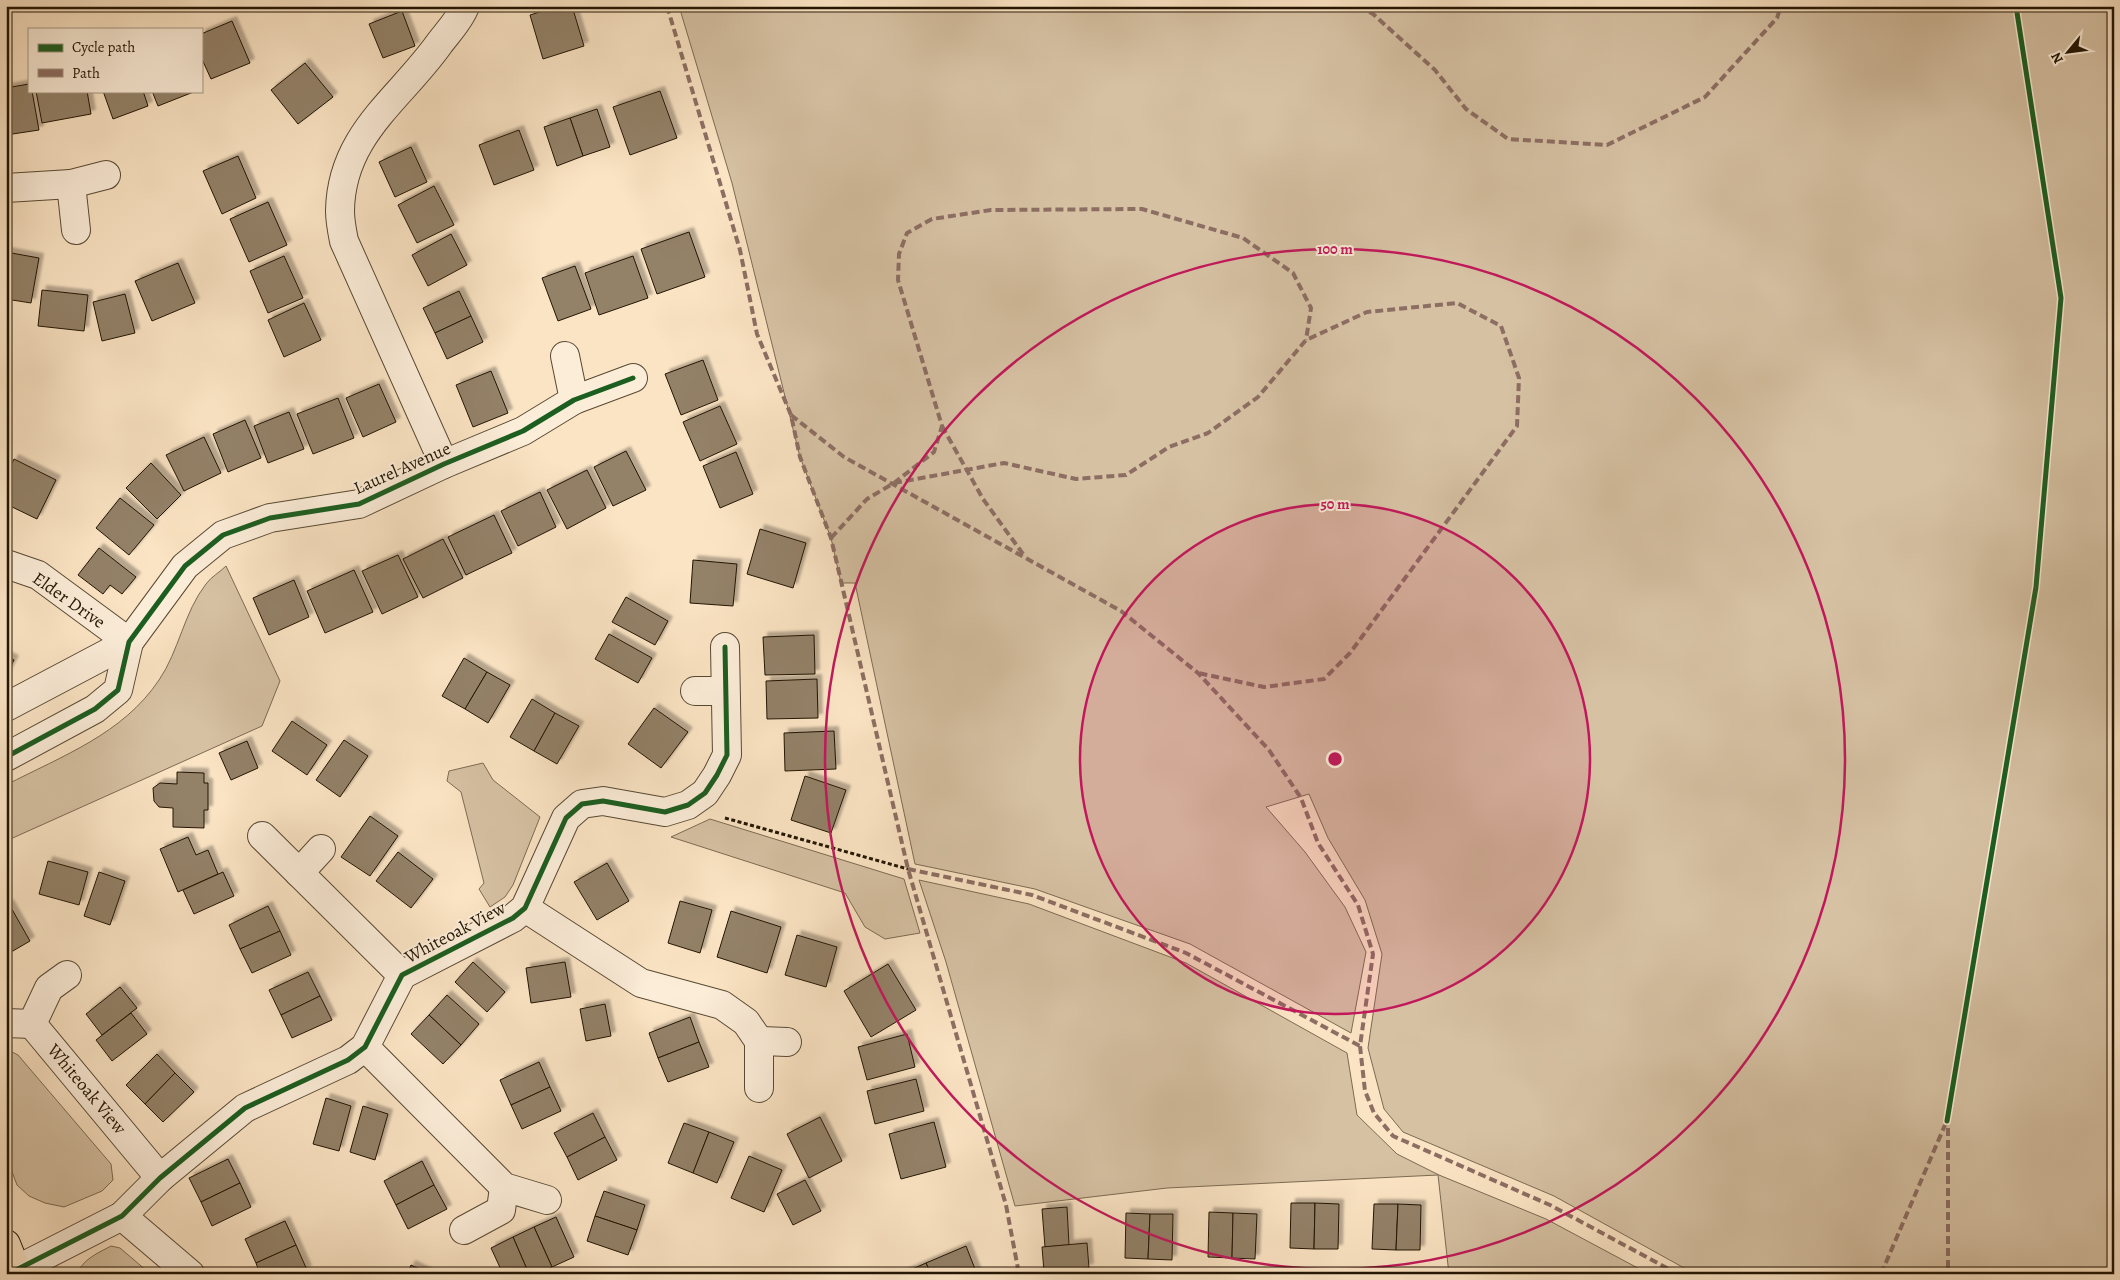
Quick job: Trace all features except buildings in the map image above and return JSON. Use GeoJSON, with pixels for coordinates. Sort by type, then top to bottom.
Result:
{"type":"FeatureCollection","features":[{"type":"Feature","properties":{"kind":"main road"},"geometry":{"type":"LineString","coordinates":[[6,1244],[17,1272]]}},
{"type":"Feature","properties":{"kind":"street","name":"Laurel Avenue"},"geometry":{"type":"LineString","coordinates":[[444,464],[344,241],[340,211],[343,184],[351,156],[361,136],[430,56],[465,6]]}},
{"type":"Feature","properties":{"kind":"street"},"geometry":{"type":"LineString","coordinates":[[6,188],[70,184],[106,174]]}},
{"type":"Feature","properties":{"kind":"street"},"geometry":{"type":"LineString","coordinates":[[70,184],[76,230]]}},
{"type":"Feature","properties":{"kind":"street"},"geometry":{"type":"LineString","coordinates":[[565,356],[574,400]]}},
{"type":"Feature","properties":{"kind":"street","name":"Laurel Avenue"},"geometry":{"type":"LineString","coordinates":[[6,757],[95,709],[118,690],[129,642],[185,566],[223,535],[270,518],[359,504],[444,464],[523,431],[574,400],[633,378]]}},
{"type":"Feature","properties":{"kind":"street","name":"Elder Drive"},"geometry":{"type":"LineString","coordinates":[[6,564],[38,575],[129,642]]}},
{"type":"Feature","properties":{"kind":"street","name":"Laurel Avenue"},"geometry":{"type":"LineString","coordinates":[[6,708],[129,642]]}},
{"type":"Feature","properties":{"kind":"street","name":"Whiteoak View"},"geometry":{"type":"LineString","coordinates":[[17,1272],[122,1216],[160,1178],[245,1108],[348,1060],[364,1047],[402,975],[513,918],[525,908],[566,818],[582,804],[604,801],[665,812],[688,805],[705,793],[727,755],[725,647]]}},
{"type":"Feature","properties":{"kind":"street"},"geometry":{"type":"LineString","coordinates":[[695,691],[725,690]]}},
{"type":"Feature","properties":{"kind":"street","name":"Whiteoak View"},"geometry":{"type":"LineString","coordinates":[[262,836],[402,975]]}},
{"type":"Feature","properties":{"kind":"street"},"geometry":{"type":"LineString","coordinates":[[299,872],[320,848]]}},
{"type":"Feature","properties":{"kind":"street","name":"Whiteoak View"},"geometry":{"type":"LineString","coordinates":[[525,908],[642,983],[722,1005],[746,1022],[759,1041]]}},
{"type":"Feature","properties":{"kind":"street","name":"Whiteoak View"},"geometry":{"type":"LineString","coordinates":[[67,975],[49,988],[19,1024],[160,1178]]}},
{"type":"Feature","properties":{"kind":"street"},"geometry":{"type":"LineString","coordinates":[[759,1088],[759,1041],[787,1042]]}},
{"type":"Feature","properties":{"kind":"street"},"geometry":{"type":"LineString","coordinates":[[364,1047],[504,1187],[547,1200]]}},
{"type":"Feature","properties":{"kind":"street"},"geometry":{"type":"LineString","coordinates":[[464,1230],[500,1210],[504,1187]]}},
{"type":"Feature","properties":{"kind":"street"},"geometry":{"type":"LineString","coordinates":[[122,1216],[190,1274]]}},
{"type":"Feature","properties":{"kind":"path"},"geometry":{"type":"LineString","coordinates":[[705,793],[714,814],[908,869]]}},
{"type":"Feature","properties":{"kind":"shaded area"},"geometry":{"type":"Polygon","coordinates":[[[679,6],[2114,6],[2114,1274],[1695,1274],[1554,1196],[1403,1132],[1384,1109],[1368,1048],[1382,954],[1365,900],[1328,838],[1309,794],[1266,807],[1305,852],[1345,907],[1366,952],[1351,1033],[1190,944],[1035,889],[915,864],[855,583],[841,583],[831,538],[800,457],[732,183],[679,6]]]}},
{"type":"Feature","properties":{"kind":"shaded area"},"geometry":{"type":"Polygon","coordinates":[[[226,566],[280,681],[262,726],[6,841],[6,785],[90,742],[128,715],[144,699],[166,669],[198,595],[208,581],[226,566]]]}},
{"type":"Feature","properties":{"kind":"shaded area"},"geometry":{"type":"Polygon","coordinates":[[[483,763],[493,780],[540,817],[513,885],[505,897],[490,907],[479,889],[484,883],[461,792],[447,781],[449,771],[483,763]]]}},
{"type":"Feature","properties":{"kind":"shaded area"},"geometry":{"type":"Polygon","coordinates":[[[710,819],[904,879],[920,933],[885,939],[865,927],[845,893],[671,837],[710,819]]]}},
{"type":"Feature","properties":{"kind":"shaded area"},"geometry":{"type":"Polygon","coordinates":[[[919,880],[1029,904],[1186,963],[1347,1053],[1357,1115],[1397,1154],[1439,1175],[1546,1219],[1649,1274],[1449,1274],[1438,1175],[1167,1188],[1015,1206],[946,962],[919,880]]]}},
{"type":"Feature","properties":{"kind":"shaded area"},"geometry":{"type":"Polygon","coordinates":[[[6,1049],[18,1055],[111,1164],[113,1180],[102,1191],[64,1207],[45,1203],[29,1196],[17,1185],[6,1156],[6,1049]]]}},
{"type":"Feature","properties":{"kind":"shaded area"},"geometry":{"type":"Polygon","coordinates":[[[111,1246],[120,1248],[147,1271],[144,1274],[77,1274],[87,1260],[111,1246]]]}},
{"type":"Feature","properties":{"kind":"marked path"},"geometry":{"type":"LineString","coordinates":[[667,6],[740,250],[757,334],[791,415],[800,457],[831,538],[908,869],[1006,1205],[1019,1274]]}},
{"type":"Feature","properties":{"kind":"marked path"},"geometry":{"type":"LineString","coordinates":[[1359,6],[1373,14],[1435,70],[1466,109],[1508,139],[1607,145],[1705,97],[1777,18],[1781,6]]}},
{"type":"Feature","properties":{"kind":"marked path"},"geometry":{"type":"LineString","coordinates":[[831,538],[867,499],[894,483],[934,452],[942,426],[898,280],[899,254],[907,233],[932,219],[991,210],[1142,209],[1243,238],[1293,273],[1311,308],[1306,340]]}},
{"type":"Feature","properties":{"kind":"marked path"},"geometry":{"type":"LineString","coordinates":[[894,483],[1004,463],[1076,479],[1126,475],[1169,447],[1208,433],[1258,397],[1306,340],[1367,312],[1457,303],[1501,326],[1519,378],[1517,426],[1350,653],[1324,679],[1264,687],[1198,673]]}},
{"type":"Feature","properties":{"kind":"marked path"},"geometry":{"type":"LineString","coordinates":[[791,415],[844,457],[1121,611],[1198,673],[1269,750],[1301,798],[1318,843],[1358,905],[1373,954],[1360,1046],[1365,1091],[1374,1113],[1393,1136],[1550,1205],[1678,1274]]}},
{"type":"Feature","properties":{"kind":"marked path"},"geometry":{"type":"LineString","coordinates":[[942,426],[983,499],[1023,554]]}},
{"type":"Feature","properties":{"kind":"marked path"},"geometry":{"type":"LineString","coordinates":[[908,869],[1032,895],[1186,953],[1360,1046]]}},
{"type":"Feature","properties":{"kind":"marked path"},"geometry":{"type":"LineString","coordinates":[[1948,1116],[1948,1274]]}},
{"type":"Feature","properties":{"kind":"marked path"},"geometry":{"type":"LineString","coordinates":[[1881,1274],[1945,1125]]}},
{"type":"Feature","properties":{"kind":"cycle path"},"geometry":{"type":"LineString","coordinates":[[1947,1121],[2036,587],[2061,298],[2016,6]]}},
{"type":"Feature","properties":{"kind":"cycle path"},"geometry":{"type":"LineString","coordinates":[[6,757],[95,709],[118,690],[129,642],[185,566],[223,535],[270,518],[359,504],[444,464],[523,431],[574,400],[633,378]]}},
{"type":"Feature","properties":{"kind":"cycle path"},"geometry":{"type":"LineString","coordinates":[[16,1270],[122,1216],[160,1178],[245,1108],[348,1060],[365,1047],[402,975],[513,918],[525,908],[566,818],[582,804],[603,801],[665,812],[688,805],[705,793],[727,755],[725,647]]}}]}
